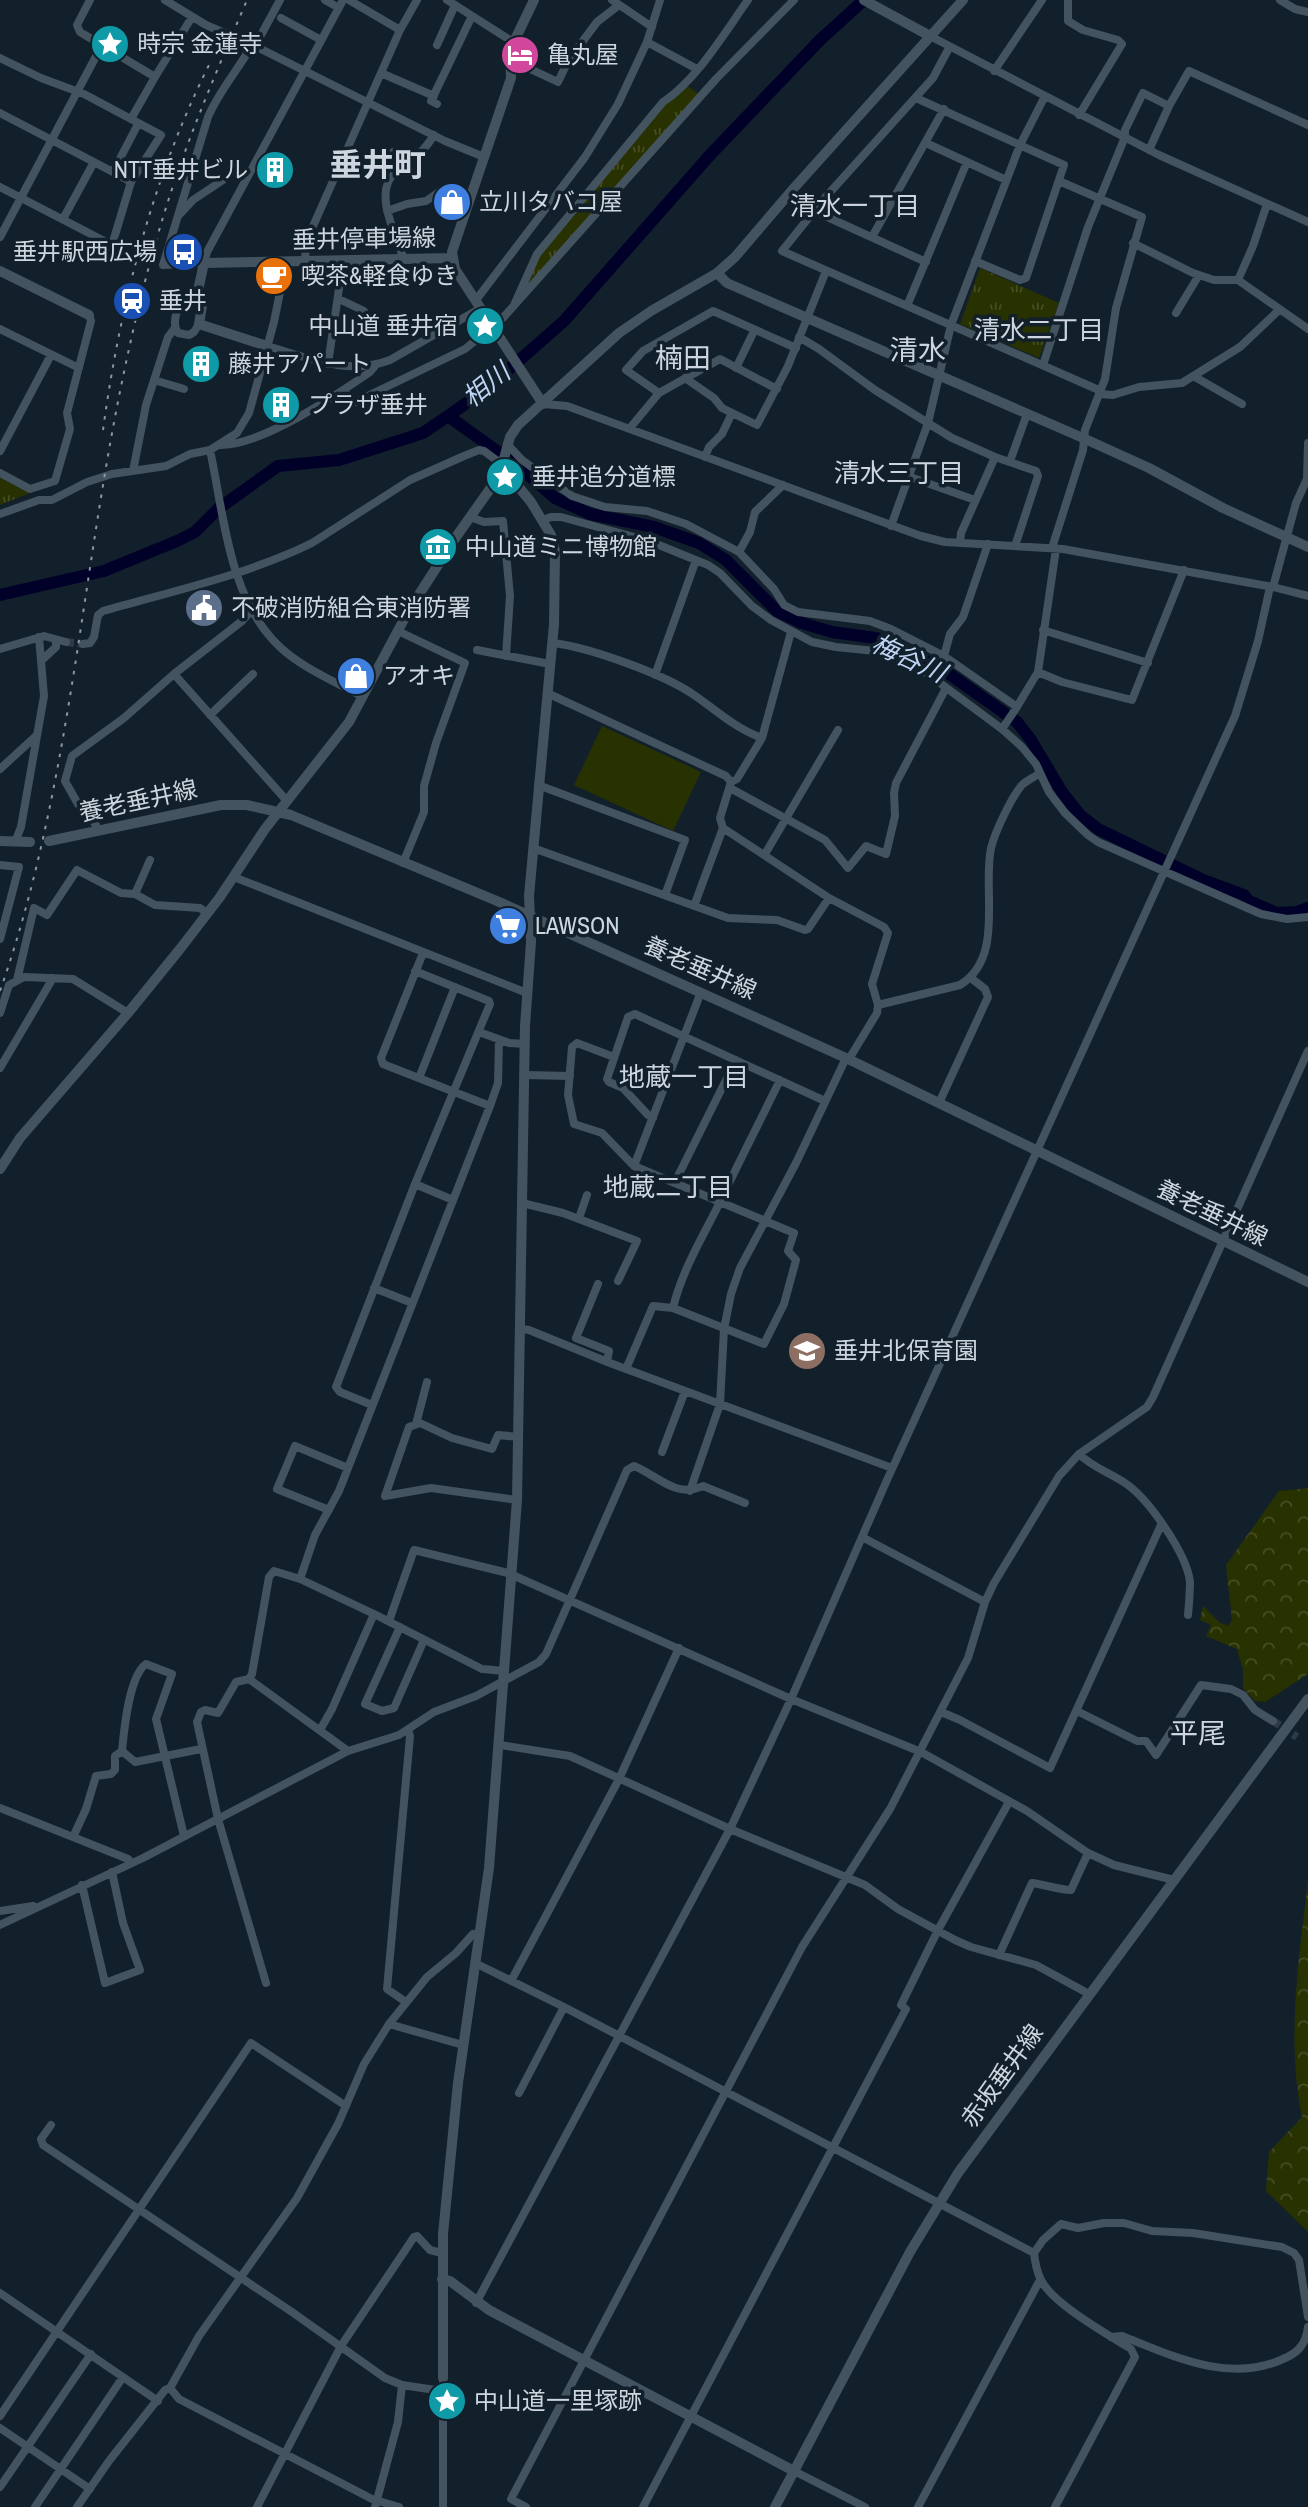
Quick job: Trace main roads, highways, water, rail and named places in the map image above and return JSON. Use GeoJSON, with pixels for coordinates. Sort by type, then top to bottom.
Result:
{"type":"FeatureCollection","features":[{"type":"Feature","properties":{"kind":"waterway","name":"相川"},"geometry":{"type":"LineString","coordinates":[[0,595],[104,571],[177,541],[195,532],[218,509],[278,466],[339,460],[423,433],[448,416],[489,387],[564,321],[710,155],[820,40],[864,0]]}},
{"type":"Feature","properties":{"kind":"waterway","name":"梅谷川"},"geometry":{"type":"LineString","coordinates":[[448,416],[518,466],[555,498],[590,514],[654,527],[699,543],[726,560],[777,611],[802,623],[832,632],[876,638],[941,668],[1017,722],[1062,792],[1080,815],[1098,829],[1201,879],[1244,895],[1249,901],[1277,913],[1297,912],[1308,908]]}},
{"type":"Feature","properties":{"kind":"tunnel"},"geometry":{"type":"LineString","coordinates":[[66,642],[83,644]]}},
{"type":"Feature","properties":{"kind":"tunnel"},"geometry":{"type":"LineString","coordinates":[[1273,1721],[1297,1737]]}},
{"type":"Feature","properties":{"kind":"railway"},"geometry":{"type":"LineString","coordinates":[[0,991],[22,921],[55,778],[102,489],[140,300],[181,162],[247,0]]}},
{"type":"Feature","properties":{"kind":"railway"},"geometry":{"type":"LineString","coordinates":[[103,430],[119,336],[141,243],[171,153],[209,65]]}},
{"type":"Feature","properties":{"kind":"place","name":"時宗 金蓮寺"},"geometry":{"type":"Point","coordinates":[110,44]}},
{"type":"Feature","properties":{"kind":"place","name":"亀丸屋"},"geometry":{"type":"Point","coordinates":[520,55]}},
{"type":"Feature","properties":{"kind":"place","name":"NTT垂井ビル"},"geometry":{"type":"Point","coordinates":[275,170]}},
{"type":"Feature","properties":{"kind":"place","name":"立川タバコ屋"},"geometry":{"type":"Point","coordinates":[452,202]}},
{"type":"Feature","properties":{"kind":"place","name":"垂井駅西広場"},"geometry":{"type":"Point","coordinates":[184,252]}},
{"type":"Feature","properties":{"kind":"place","name":"喫茶&軽食ゆき"},"geometry":{"type":"Point","coordinates":[274,276]}},
{"type":"Feature","properties":{"kind":"place","name":"垂井"},"geometry":{"type":"Point","coordinates":[132,301]}},
{"type":"Feature","properties":{"kind":"place","name":"中山道 垂井宿"},"geometry":{"type":"Point","coordinates":[485,326]}},
{"type":"Feature","properties":{"kind":"place","name":"藤井アパート"},"geometry":{"type":"Point","coordinates":[201,364]}},
{"type":"Feature","properties":{"kind":"place","name":"プラザ垂井"},"geometry":{"type":"Point","coordinates":[281,405]}},
{"type":"Feature","properties":{"kind":"place","name":"垂井追分道標"},"geometry":{"type":"Point","coordinates":[505,477]}},
{"type":"Feature","properties":{"kind":"place","name":"中山道ミニ博物館"},"geometry":{"type":"Point","coordinates":[438,547]}},
{"type":"Feature","properties":{"kind":"place","name":"不破消防組合東消防署"},"geometry":{"type":"Point","coordinates":[204,608]}},
{"type":"Feature","properties":{"kind":"place","name":"アオキ"},"geometry":{"type":"Point","coordinates":[356,676]}},
{"type":"Feature","properties":{"kind":"place","name":"LAWSON"},"geometry":{"type":"Point","coordinates":[508,926]}},
{"type":"Feature","properties":{"kind":"place","name":"垂井北保育園"},"geometry":{"type":"Point","coordinates":[807,1351]}},
{"type":"Feature","properties":{"kind":"place","name":"中山道一里塚跡"},"geometry":{"type":"Point","coordinates":[447,2401]}},
{"type":"Feature","properties":{"kind":"district","name":"垂井町"},"geometry":{"type":"Point","coordinates":[378,165]}},
{"type":"Feature","properties":{"kind":"district","name":"清水一丁目"},"geometry":{"type":"Point","coordinates":[855,206]}},
{"type":"Feature","properties":{"kind":"district","name":"清水二丁目"},"geometry":{"type":"Point","coordinates":[1039,330]}},
{"type":"Feature","properties":{"kind":"district","name":"清水"},"geometry":{"type":"Point","coordinates":[918,350]}},
{"type":"Feature","properties":{"kind":"district","name":"楠田"},"geometry":{"type":"Point","coordinates":[683,358]}},
{"type":"Feature","properties":{"kind":"district","name":"清水三丁目"},"geometry":{"type":"Point","coordinates":[899,473]}},
{"type":"Feature","properties":{"kind":"district","name":"地蔵一丁目"},"geometry":{"type":"Point","coordinates":[684,1077]}},
{"type":"Feature","properties":{"kind":"district","name":"地蔵二丁目"},"geometry":{"type":"Point","coordinates":[668,1187]}},
{"type":"Feature","properties":{"kind":"district","name":"平尾"},"geometry":{"type":"Point","coordinates":[1198,1733]}}]}
